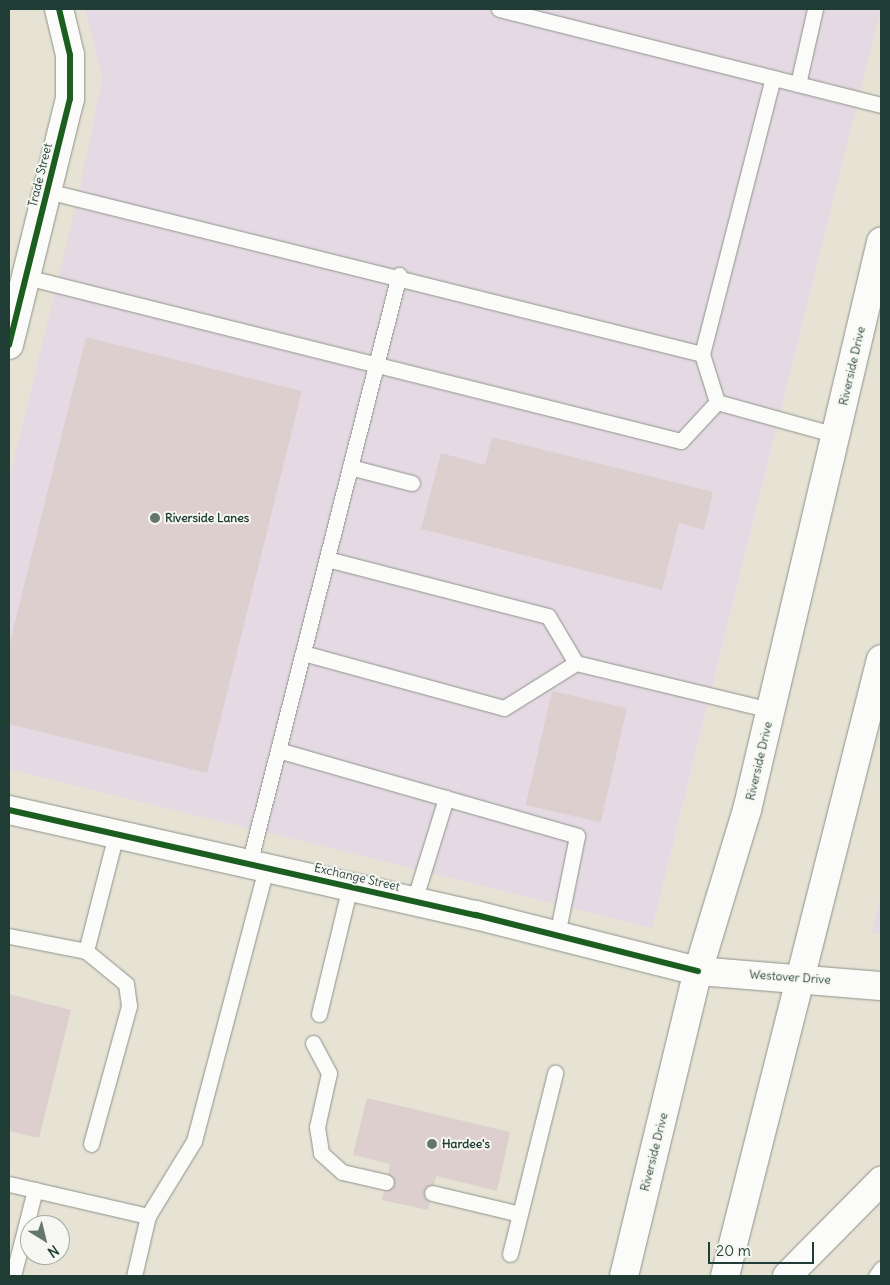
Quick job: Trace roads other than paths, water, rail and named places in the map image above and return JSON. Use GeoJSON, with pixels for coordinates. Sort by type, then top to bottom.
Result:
{"type":"FeatureCollection","features":[{"type":"Feature","properties":{"kind":"main road","name":"Trade Street"},"geometry":{"type":"LineString","coordinates":[[9,345],[70,99],[70,55],[59,9]]}},
{"type":"Feature","properties":{"kind":"main road","name":"Riverside Drive"},"geometry":{"type":"LineString","coordinates":[[624,1276],[698,971],[747,810],[881,242]]}},
{"type":"Feature","properties":{"kind":"main road"},"geometry":{"type":"LineString","coordinates":[[725,1276],[881,658]]}},
{"type":"Feature","properties":{"kind":"main road","name":"Exchange Street"},"geometry":{"type":"LineString","coordinates":[[9,810],[350,886],[557,935],[698,971]]}},
{"type":"Feature","properties":{"kind":"main road","name":"Westover Drive"},"geometry":{"type":"LineString","coordinates":[[698,971],[802,976],[881,986]]}},
{"type":"Feature","properties":{"kind":"main road"},"geometry":{"type":"LineString","coordinates":[[787,1276],[881,1181]]}},
{"type":"Feature","properties":{"kind":"lane"},"geometry":{"type":"LineString","coordinates":[[499,9],[881,105]]}},
{"type":"Feature","properties":{"kind":"lane"},"geometry":{"type":"LineString","coordinates":[[798,84],[813,9]]}},
{"type":"Feature","properties":{"kind":"lane"},"geometry":{"type":"LineString","coordinates":[[717,402],[702,354],[773,78]]}},
{"type":"Feature","properties":{"kind":"lane"},"geometry":{"type":"LineString","coordinates":[[47,191],[399,275],[702,354]]}},
{"type":"Feature","properties":{"kind":"lane"},"geometry":{"type":"LineString","coordinates":[[134,1276],[148,1216],[194,1141],[258,866],[278,750],[399,275]]}},
{"type":"Feature","properties":{"kind":"lane"},"geometry":{"type":"LineString","coordinates":[[26,277],[681,441],[717,402]]}},
{"type":"Feature","properties":{"kind":"lane"},"geometry":{"type":"LineString","coordinates":[[717,402],[836,435]]}},
{"type":"Feature","properties":{"kind":"lane"},"geometry":{"type":"LineString","coordinates":[[350,467],[412,483]]}},
{"type":"Feature","properties":{"kind":"lane"},"geometry":{"type":"LineString","coordinates":[[327,559],[548,616],[576,663],[770,710]]}},
{"type":"Feature","properties":{"kind":"lane"},"geometry":{"type":"LineString","coordinates":[[303,653],[504,708],[576,663]]}},
{"type":"Feature","properties":{"kind":"lane"},"geometry":{"type":"LineString","coordinates":[[278,750],[577,836],[557,935]]}},
{"type":"Feature","properties":{"kind":"lane"},"geometry":{"type":"LineString","coordinates":[[414,901],[446,798]]}},
{"type":"Feature","properties":{"kind":"lane"},"geometry":{"type":"LineString","coordinates":[[86,951],[116,834]]}},
{"type":"Feature","properties":{"kind":"lane"},"geometry":{"type":"LineString","coordinates":[[319,1014],[350,886]]}},
{"type":"Feature","properties":{"kind":"lane"},"geometry":{"type":"LineString","coordinates":[[9,936],[86,951],[126,984],[129,1006],[91,1144]]}},
{"type":"Feature","properties":{"kind":"lane"},"geometry":{"type":"LineString","coordinates":[[313,1043],[329,1073],[317,1126],[321,1153],[342,1172],[386,1182]]}},
{"type":"Feature","properties":{"kind":"lane"},"geometry":{"type":"LineString","coordinates":[[510,1254],[555,1073]]}},
{"type":"Feature","properties":{"kind":"lane"},"geometry":{"type":"LineString","coordinates":[[9,1184],[148,1216]]}},
{"type":"Feature","properties":{"kind":"lane"},"geometry":{"type":"LineString","coordinates":[[13,1276],[35,1190]]}},
{"type":"Feature","properties":{"kind":"lane"},"geometry":{"type":"LineString","coordinates":[[432,1193],[520,1214]]}},
{"type":"Feature","properties":{"kind":"lane"},"geometry":{"type":"LineString","coordinates":[[876,1276],[881,1269]]}},
{"type":"Feature","properties":{"kind":"place","name":"Riverside Lanes"},"geometry":{"type":"Point","coordinates":[155,518]}},
{"type":"Feature","properties":{"kind":"place","name":"Hardee's"},"geometry":{"type":"Point","coordinates":[432,1144]}}]}
